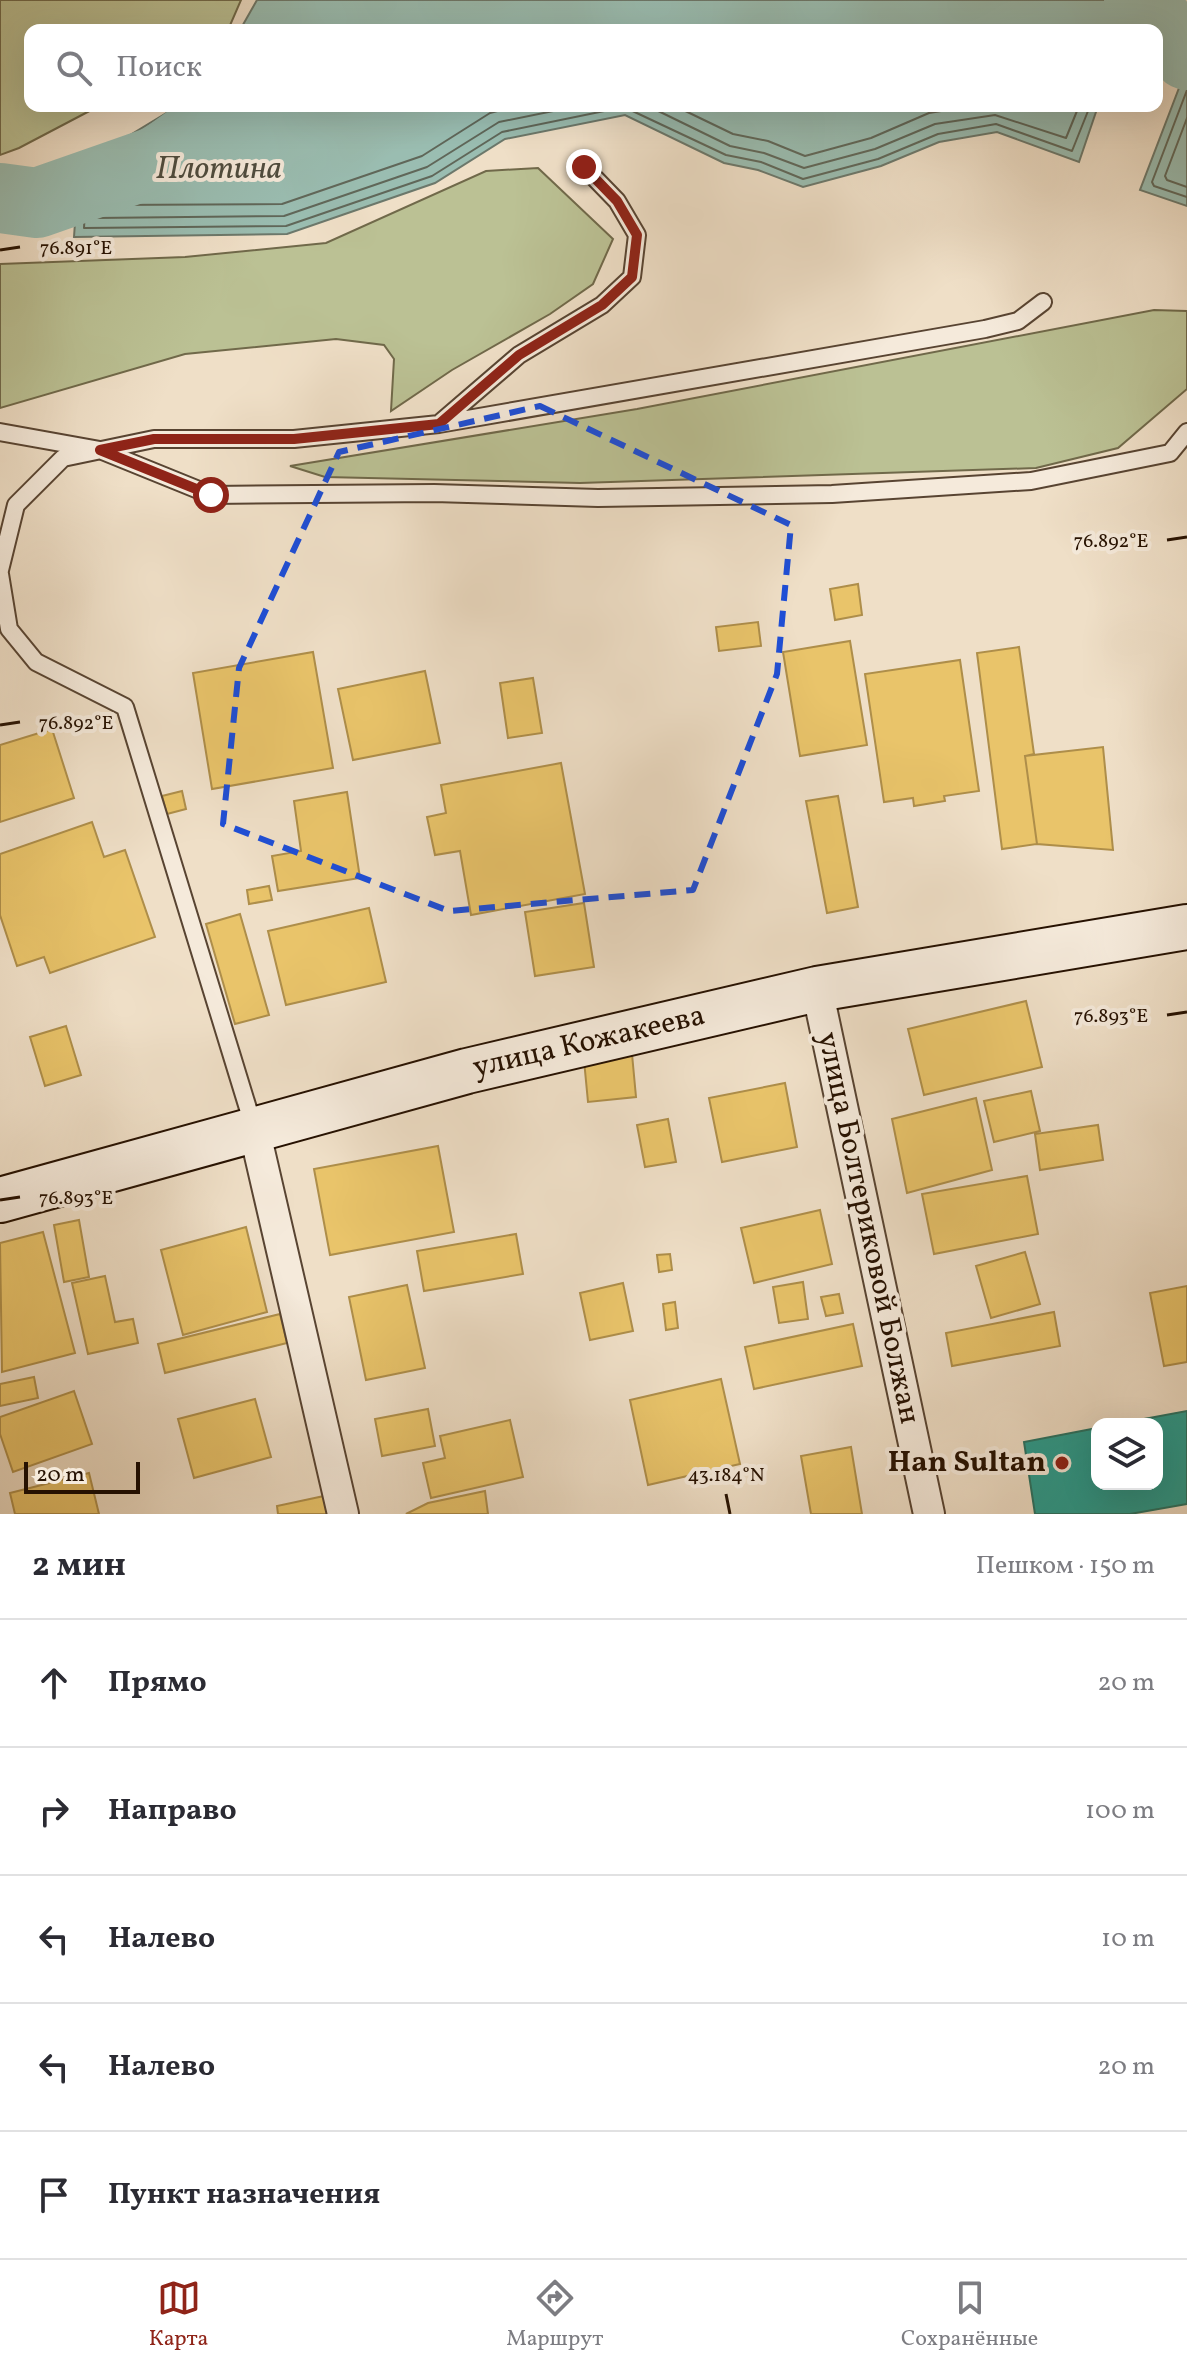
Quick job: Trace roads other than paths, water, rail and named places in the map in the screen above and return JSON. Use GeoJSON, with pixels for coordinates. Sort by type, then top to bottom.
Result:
{"type":"FeatureCollection","features":[{"type":"Feature","properties":{"kind":"street","name":"улица Кожакеева"},"geometry":{"type":"LineString","coordinates":[[0,1200],[467,1071],[817,989],[1187,927]]}},
{"type":"Feature","properties":{"kind":"street","name":"улица Болтериковой Болжан"},"geometry":{"type":"LineString","coordinates":[[817,989],[929,1514]]}},
{"type":"Feature","properties":{"kind":"street"},"geometry":{"type":"LineString","coordinates":[[254,1129],[343,1514]]}},
{"type":"Feature","properties":{"kind":"lane"},"geometry":{"type":"LineString","coordinates":[[439,424],[519,355],[602,305],[632,277],[637,235],[617,201],[584,167]]}},
{"type":"Feature","properties":{"kind":"lane"},"geometry":{"type":"LineString","coordinates":[[254,1129],[125,707],[36,662],[9,629],[0,572],[16,505],[63,458],[154,439],[294,439],[439,424],[985,329],[1018,321],[1043,302]]}},
{"type":"Feature","properties":{"kind":"lane"},"geometry":{"type":"LineString","coordinates":[[0,432],[100,450],[211,495],[434,493],[598,498],[801,495],[1031,481],[1170,453],[1187,432]]}},
{"type":"Feature","properties":{"kind":"water"},"geometry":{"type":"Polygon","coordinates":[[[257,0],[1134,0],[1126,24],[243,24],[257,0]]]}},
{"type":"Feature","properties":{"kind":"water"},"geometry":{"type":"Polygon","coordinates":[[[1187,67],[1187,206],[1140,190],[1187,67]]]}},
{"type":"Feature","properties":{"kind":"water","name":"Плотина"},"geometry":{"type":"Polygon","coordinates":[[[168,112],[1096,112],[1079,162],[997,132],[939,142],[881,166],[803,187],[758,170],[724,163],[625,115],[505,139],[435,183],[287,234],[74,237],[79,166],[168,112]]]}},
{"type":"Feature","properties":{"kind":"waterway"},"geometry":{"type":"LineString","coordinates":[[1139,0],[1160,24]]}},
{"type":"Feature","properties":{"kind":"waterway"},"geometry":{"type":"LineString","coordinates":[[1163,28],[1187,55]]}},
{"type":"Feature","properties":{"kind":"waterway"},"geometry":{"type":"LineString","coordinates":[[0,198],[37,203],[160,160],[227,112]]}},
{"type":"Feature","properties":{"kind":"place","name":"Han Sultan"},"geometry":{"type":"Point","coordinates":[1062,1463]}}]}
